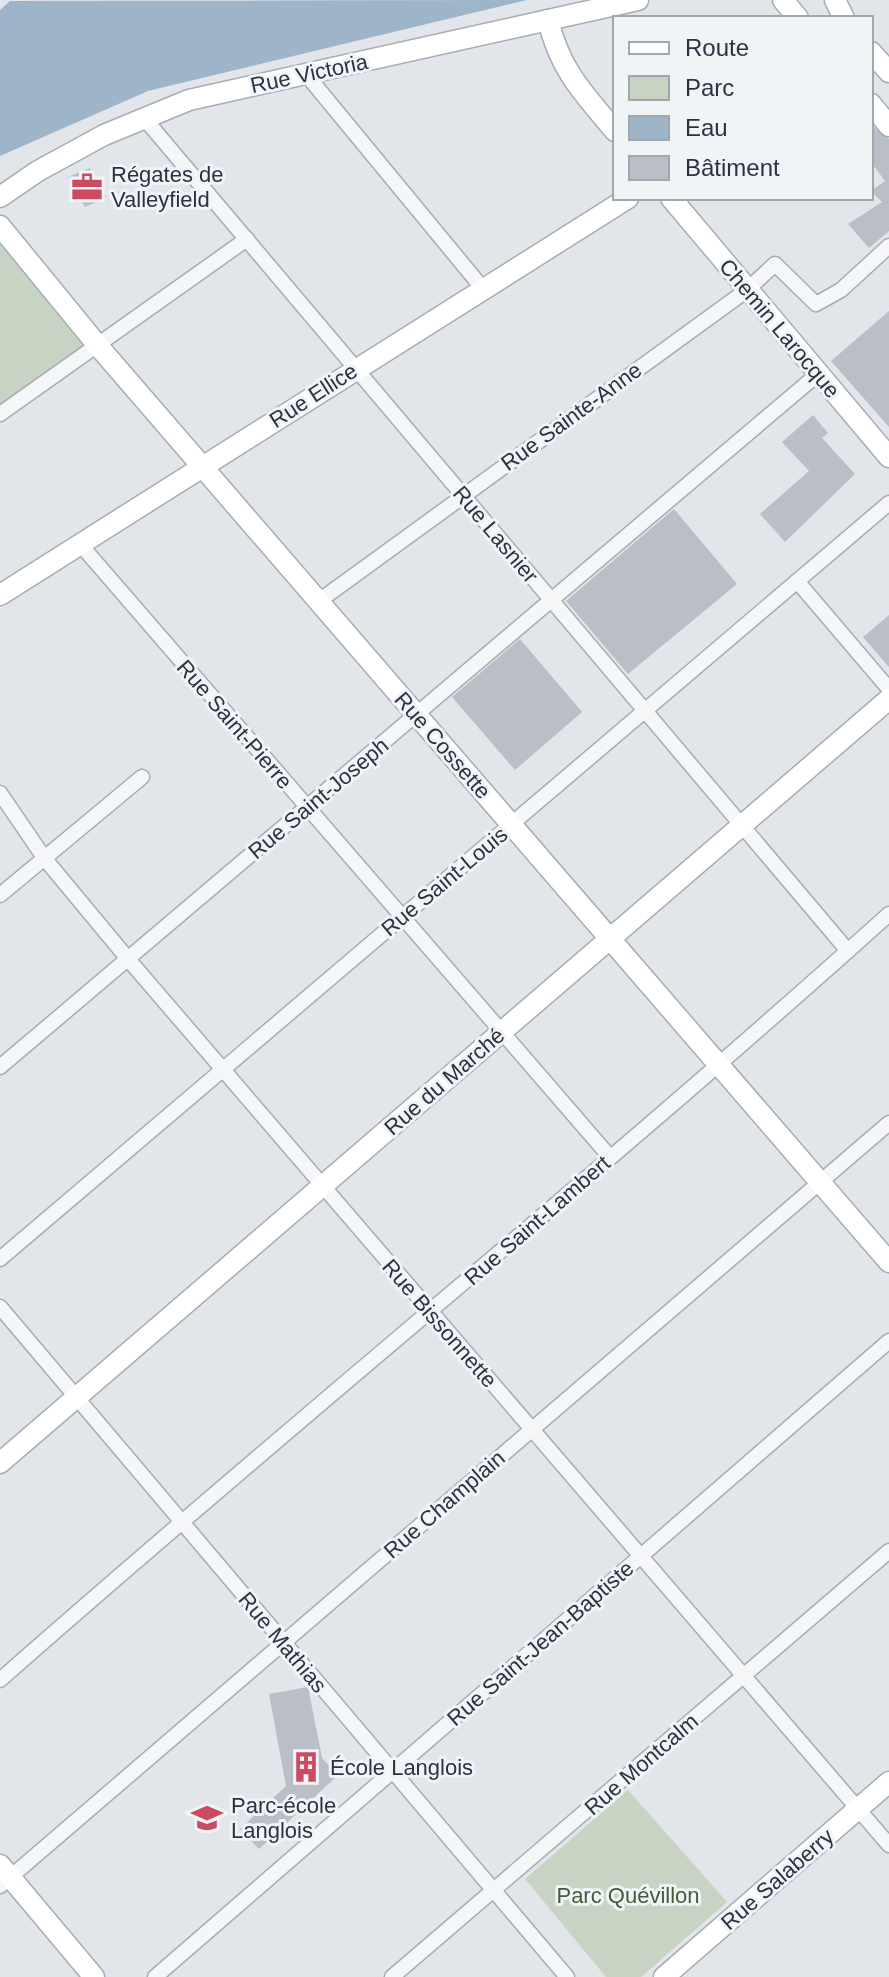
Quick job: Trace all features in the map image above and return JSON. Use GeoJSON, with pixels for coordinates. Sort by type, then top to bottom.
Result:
{"type":"FeatureCollection","features":[{"type":"Feature","properties":{"kind":"street","name":"Rue Victoria"},"geometry":{"type":"LineString","coordinates":[[0,197],[38,171],[144,118],[189,100],[638,0]]}},
{"type":"Feature","properties":{"kind":"street"},"geometry":{"type":"LineString","coordinates":[[783,0],[796,16]]}},
{"type":"Feature","properties":{"kind":"street"},"geometry":{"type":"LineString","coordinates":[[548,20],[555,46],[569,76],[613,129]]}},
{"type":"Feature","properties":{"kind":"street"},"geometry":{"type":"LineString","coordinates":[[873,54],[889,72]]}},
{"type":"Feature","properties":{"kind":"street"},"geometry":{"type":"LineString","coordinates":[[305,73],[484,290]]}},
{"type":"Feature","properties":{"kind":"street"},"geometry":{"type":"LineString","coordinates":[[873,106],[889,126]]}},
{"type":"Feature","properties":{"kind":"street","name":"Rue Lasnier"},"geometry":{"type":"LineString","coordinates":[[144,118],[848,951]]}},
{"type":"Feature","properties":{"kind":"street","name":"Rue Ellice"},"geometry":{"type":"LineString","coordinates":[[0,595],[355,367],[484,290],[625,200]]}},
{"type":"Feature","properties":{"kind":"street","name":"Chemin Larocque"},"geometry":{"type":"LineString","coordinates":[[673,200],[889,457]]}},
{"type":"Feature","properties":{"kind":"street","name":"Rue Cossette"},"geometry":{"type":"LineString","coordinates":[[0,226],[99,347],[889,1262]]}},
{"type":"Feature","properties":{"kind":"street"},"geometry":{"type":"LineString","coordinates":[[0,414],[99,347],[247,239]]}},
{"type":"Feature","properties":{"kind":"street","name":"Rue Sainte-Anne"},"geometry":{"type":"LineString","coordinates":[[319,601],[462,494],[747,290],[775,264],[816,304],[841,290],[889,246]]}},
{"type":"Feature","properties":{"kind":"street","name":"Rue Saint-Joseph"},"geometry":{"type":"LineString","coordinates":[[0,1067],[818,374]]}},
{"type":"Feature","properties":{"kind":"street","name":"Rue Saint-Louis"},"geometry":{"type":"LineString","coordinates":[[0,1259],[889,503]]}},
{"type":"Feature","properties":{"kind":"street","name":"Rue Saint-Pierre"},"geometry":{"type":"LineString","coordinates":[[80,544],[610,1157]]}},
{"type":"Feature","properties":{"kind":"street"},"geometry":{"type":"LineString","coordinates":[[797,581],[889,689]]}},
{"type":"Feature","properties":{"kind":"street","name":"Rue du Marché"},"geometry":{"type":"LineString","coordinates":[[0,1463],[889,699]]}},
{"type":"Feature","properties":{"kind":"street"},"geometry":{"type":"LineString","coordinates":[[0,895],[142,777]]}},
{"type":"Feature","properties":{"kind":"street","name":"Rue Bissonnette"},"geometry":{"type":"LineString","coordinates":[[0,793],[45,859],[128,959],[889,1845]]}},
{"type":"Feature","properties":{"kind":"street","name":"Rue Saint-Lambert"},"geometry":{"type":"LineString","coordinates":[[0,1680],[180,1520],[431,1312],[889,914]]}},
{"type":"Feature","properties":{"kind":"street","name":"Rue Champlain"},"geometry":{"type":"LineString","coordinates":[[3,1876],[284,1642],[889,1123]]}},
{"type":"Feature","properties":{"kind":"street","name":"Rue Mathias"},"geometry":{"type":"LineString","coordinates":[[0,1307],[567,1977]]}},
{"type":"Feature","properties":{"kind":"street","name":"Rue Saint-Jean-Baptiste"},"geometry":{"type":"LineString","coordinates":[[155,1977],[889,1341]]}},
{"type":"Feature","properties":{"kind":"street","name":"Rue Montcalm"},"geometry":{"type":"LineString","coordinates":[[392,1977],[889,1551]]}},
{"type":"Feature","properties":{"kind":"street","name":"Rue Salaberry"},"geometry":{"type":"LineString","coordinates":[[664,1977],[889,1782]]}},
{"type":"Feature","properties":{"kind":"street"},"geometry":{"type":"LineString","coordinates":[[3,1876],[94,1977]]}},
{"type":"Feature","properties":{"kind":"green space"},"geometry":{"type":"Polygon","coordinates":[[[0,234],[90,345],[0,407],[0,234]]]}},
{"type":"Feature","properties":{"kind":"green space","name":"Parc Quévillon"},"geometry":{"type":"Polygon","coordinates":[[[628,1790],[727,1902],[641,1977],[606,1977],[525,1879],[628,1790]]]}},
{"type":"Feature","properties":{"kind":"water"},"geometry":{"type":"Polygon","coordinates":[[[527,0],[148,91],[0,156],[0,10],[10,1],[527,0]]]}},
{"type":"Feature","properties":{"kind":"building"},"geometry":{"type":"Polygon","coordinates":[[[873,127],[889,139],[889,231],[869,248],[848,224],[882,202],[873,190],[885,181],[873,165],[873,127]]]}},
{"type":"Feature","properties":{"kind":"building","name":"Régates de Valleyfield"},"geometry":{"type":"Polygon","coordinates":[[[90,168],[106,197],[85,207],[68,177],[90,168]]]}},
{"type":"Feature","properties":{"kind":"building"},"geometry":{"type":"Polygon","coordinates":[[[889,311],[889,427],[831,361],[889,311]]]}},
{"type":"Feature","properties":{"kind":"building"},"geometry":{"type":"Polygon","coordinates":[[[813,415],[828,433],[822,438],[855,474],[785,542],[760,514],[809,471],[782,442],[813,415]]]}},
{"type":"Feature","properties":{"kind":"building"},"geometry":{"type":"Polygon","coordinates":[[[674,509],[737,584],[628,674],[566,601],[674,509]]]}},
{"type":"Feature","properties":{"kind":"building"},"geometry":{"type":"Polygon","coordinates":[[[889,615],[889,667],[863,637],[889,615]]]}},
{"type":"Feature","properties":{"kind":"building"},"geometry":{"type":"Polygon","coordinates":[[[520,639],[582,712],[515,770],[452,697],[520,639]]]}},
{"type":"Feature","properties":{"kind":"building","name":"École Langlois"},"geometry":{"type":"Polygon","coordinates":[[[308,1687],[322,1758],[338,1775],[259,1849],[240,1829],[286,1786],[269,1694],[308,1687]]]}},
{"type":"Feature","properties":{"kind":"place","name":"Régates de Valleyfield"},"geometry":{"type":"Point","coordinates":[87,187]}},
{"type":"Feature","properties":{"kind":"place","name":"École Langlois"},"geometry":{"type":"Point","coordinates":[306,1767]}},
{"type":"Feature","properties":{"kind":"place","name":"Parc-école Langlois"},"geometry":{"type":"Point","coordinates":[207,1818]}}]}
